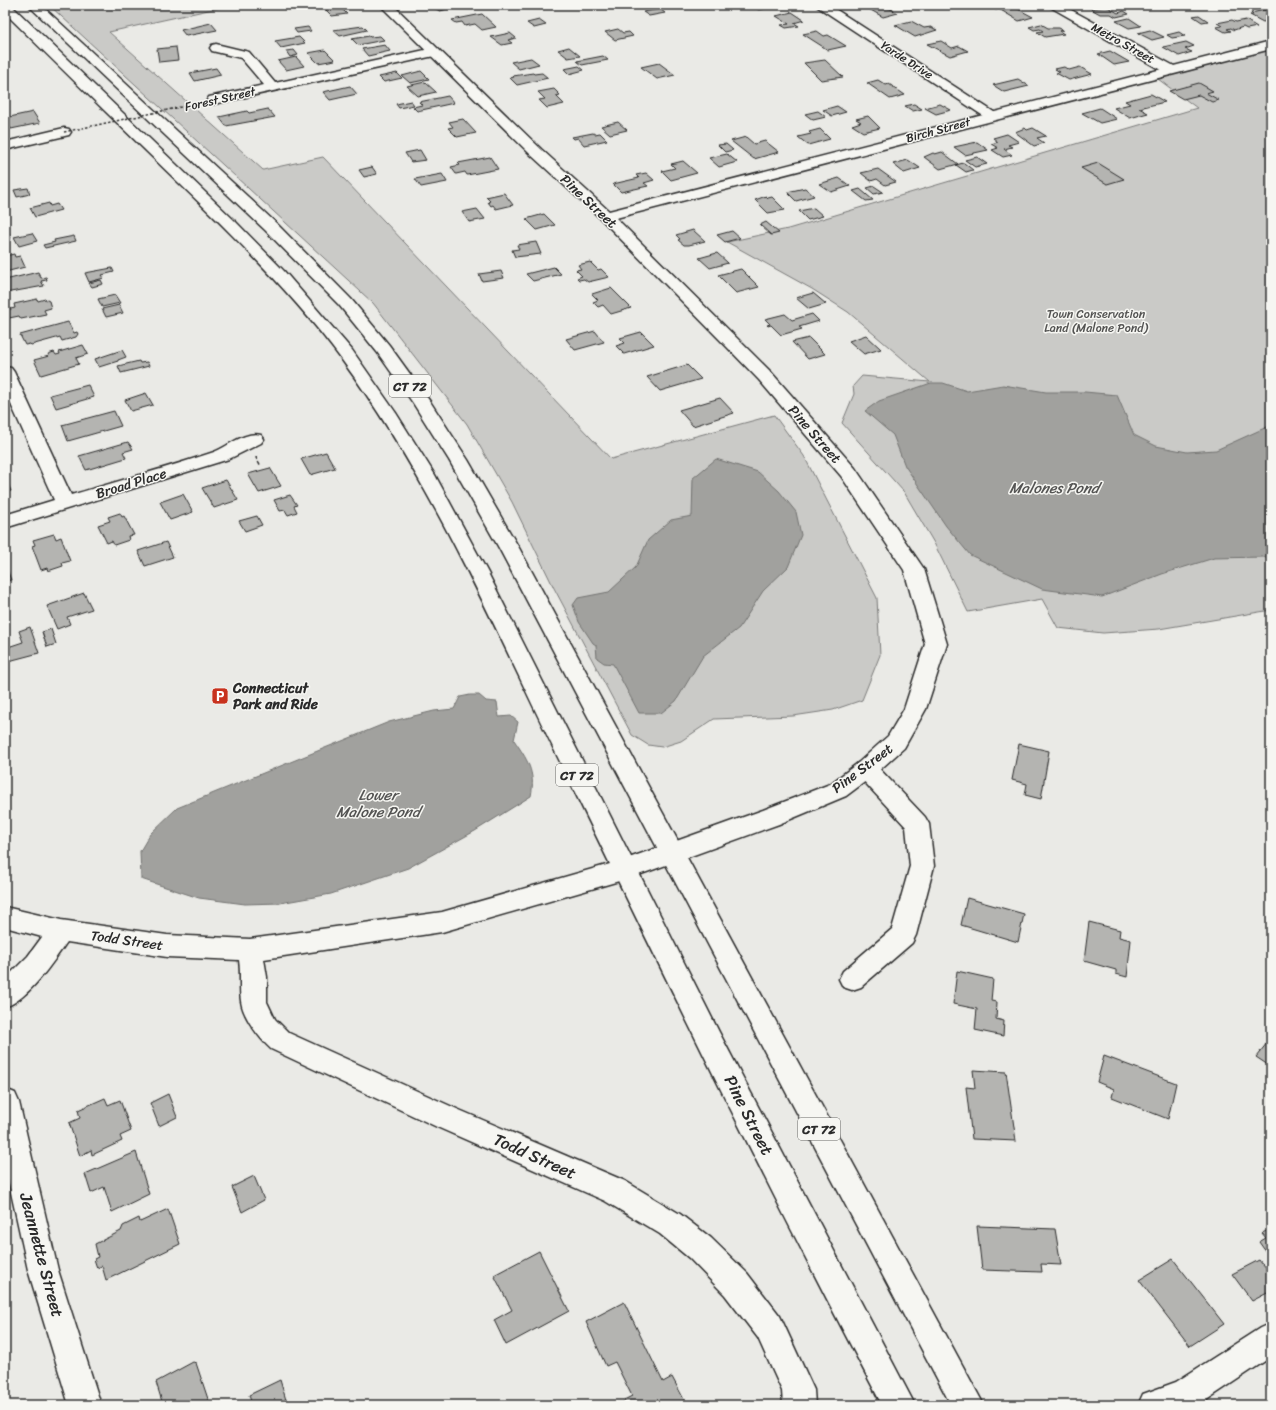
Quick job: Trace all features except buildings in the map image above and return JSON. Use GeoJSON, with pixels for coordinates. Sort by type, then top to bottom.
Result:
{"type":"FeatureCollection","features":[{"type":"Feature","properties":{"kind":"main road","name":"CT 72"},"geometry":{"type":"LineString","coordinates":[[34,5],[298,253],[362,322],[399,370],[436,424],[474,485],[510,548],[672,854],[968,1405]]}},
{"type":"Feature","properties":{"kind":"main road","name":"Pine Street"},"geometry":{"type":"LineString","coordinates":[[386,5],[606,216],[733,343],[775,388],[848,472],[914,569],[936,644],[915,709],[896,742],[866,769],[838,790],[771,817],[672,854],[624,870],[848,1309],[899,1405]]}},
{"type":"Feature","properties":{"kind":"main road","name":"Yarde Drive"},"geometry":{"type":"LineString","coordinates":[[821,5],[993,116]]}},
{"type":"Feature","properties":{"kind":"main road","name":"Metro Street"},"geometry":{"type":"LineString","coordinates":[[1054,5],[1171,70]]}},
{"type":"Feature","properties":{"kind":"main road","name":"CT 72"},"geometry":{"type":"LineString","coordinates":[[5,6],[244,238],[294,289],[330,332],[366,380],[401,434],[436,493],[468,552],[624,870]]}},
{"type":"Feature","properties":{"kind":"main road","name":"Birch Street"},"geometry":{"type":"LineString","coordinates":[[606,216],[1271,45]]}},
{"type":"Feature","properties":{"kind":"main road"},"geometry":{"type":"LineString","coordinates":[[216,48],[245,55],[272,87]]}},
{"type":"Feature","properties":{"kind":"main road","name":"Forest Street"},"geometry":{"type":"LineString","coordinates":[[214,100],[434,52]]}},
{"type":"Feature","properties":{"kind":"main road"},"geometry":{"type":"LineString","coordinates":[[5,146],[64,132]]}},
{"type":"Feature","properties":{"kind":"main road"},"geometry":{"type":"LineString","coordinates":[[5,372],[65,503]]}},
{"type":"Feature","properties":{"kind":"main road","name":"Broad Place"},"geometry":{"type":"LineString","coordinates":[[5,522],[222,455],[255,439]]}},
{"type":"Feature","properties":{"kind":"main road"},"geometry":{"type":"LineString","coordinates":[[852,979],[904,935],[922,866],[917,824],[866,769]]}},
{"type":"Feature","properties":{"kind":"main road","name":"Todd Street"},"geometry":{"type":"LineString","coordinates":[[5,917],[61,931],[167,946],[250,950],[442,922],[624,870]]}},
{"type":"Feature","properties":{"kind":"main road"},"geometry":{"type":"LineString","coordinates":[[5,996],[37,964],[61,931]]}},
{"type":"Feature","properties":{"kind":"main road","name":"Todd Street"},"geometry":{"type":"LineString","coordinates":[[250,950],[254,977],[254,1003],[266,1027],[280,1041],[447,1118],[616,1191],[670,1224],[700,1248],[736,1284],[769,1327],[798,1390],[798,1405]]}},
{"type":"Feature","properties":{"kind":"main road","name":"Jeannette Street"},"geometry":{"type":"LineString","coordinates":[[5,1102],[43,1270],[85,1405]]}},
{"type":"Feature","properties":{"kind":"main road"},"geometry":{"type":"LineString","coordinates":[[1154,1405],[1184,1396],[1271,1339]]}},
{"type":"Feature","properties":{"kind":"path","name":"Forest Street"},"geometry":{"type":"LineString","coordinates":[[64,132],[214,100]]}},
{"type":"Feature","properties":{"kind":"green space"},"geometry":{"type":"Polygon","coordinates":[[[49,5],[220,5],[222,7],[109,32],[263,170],[323,157],[611,459],[774,415],[804,456],[877,598],[880,655],[862,700],[833,710],[793,716],[714,719],[681,741],[662,747],[648,745],[632,735],[554,588],[512,502],[467,424],[373,303],[49,5]]]}},
{"type":"Feature","properties":{"kind":"green space","name":"Town Conservation Land (Malone Pond)"},"geometry":{"type":"Polygon","coordinates":[[[1271,49],[1271,610],[1159,629],[1103,633],[1058,628],[1042,599],[968,612],[934,543],[904,492],[842,423],[854,394],[853,386],[862,376],[930,382],[848,312],[812,289],[727,242],[788,229],[1197,108],[1158,79],[1271,49]]]}},
{"type":"Feature","properties":{"kind":"water","name":"Malones Pond"},"geometry":{"type":"Polygon","coordinates":[[[931,383],[943,383],[967,391],[1003,385],[1046,392],[1085,392],[1117,395],[1134,435],[1156,446],[1187,452],[1216,450],[1269,426],[1271,420],[1271,561],[1264,557],[1214,558],[1162,574],[1102,597],[1042,589],[970,555],[946,526],[905,466],[893,435],[865,411],[879,401],[931,383]]]}},
{"type":"Feature","properties":{"kind":"water"},"geometry":{"type":"Polygon","coordinates":[[[716,459],[758,472],[779,491],[796,512],[801,535],[788,567],[763,591],[739,628],[703,656],[676,701],[661,713],[639,713],[613,664],[604,663],[597,658],[596,645],[593,643],[579,622],[573,605],[578,598],[609,592],[636,567],[648,540],[671,520],[692,516],[693,478],[716,459]]]}},
{"type":"Feature","properties":{"kind":"water","name":"Lower Malone Pond"},"geometry":{"type":"Polygon","coordinates":[[[479,695],[486,701],[497,702],[499,717],[511,716],[518,722],[514,740],[523,753],[529,766],[532,780],[531,796],[475,831],[408,868],[331,894],[280,903],[245,904],[199,898],[141,879],[140,851],[150,834],[177,808],[389,722],[434,711],[454,709],[460,697],[479,695]]]}},
{"type":"Feature","properties":{"kind":"place","name":"Connecticut Park and Ride"},"geometry":{"type":"Point","coordinates":[220,696]}}]}
